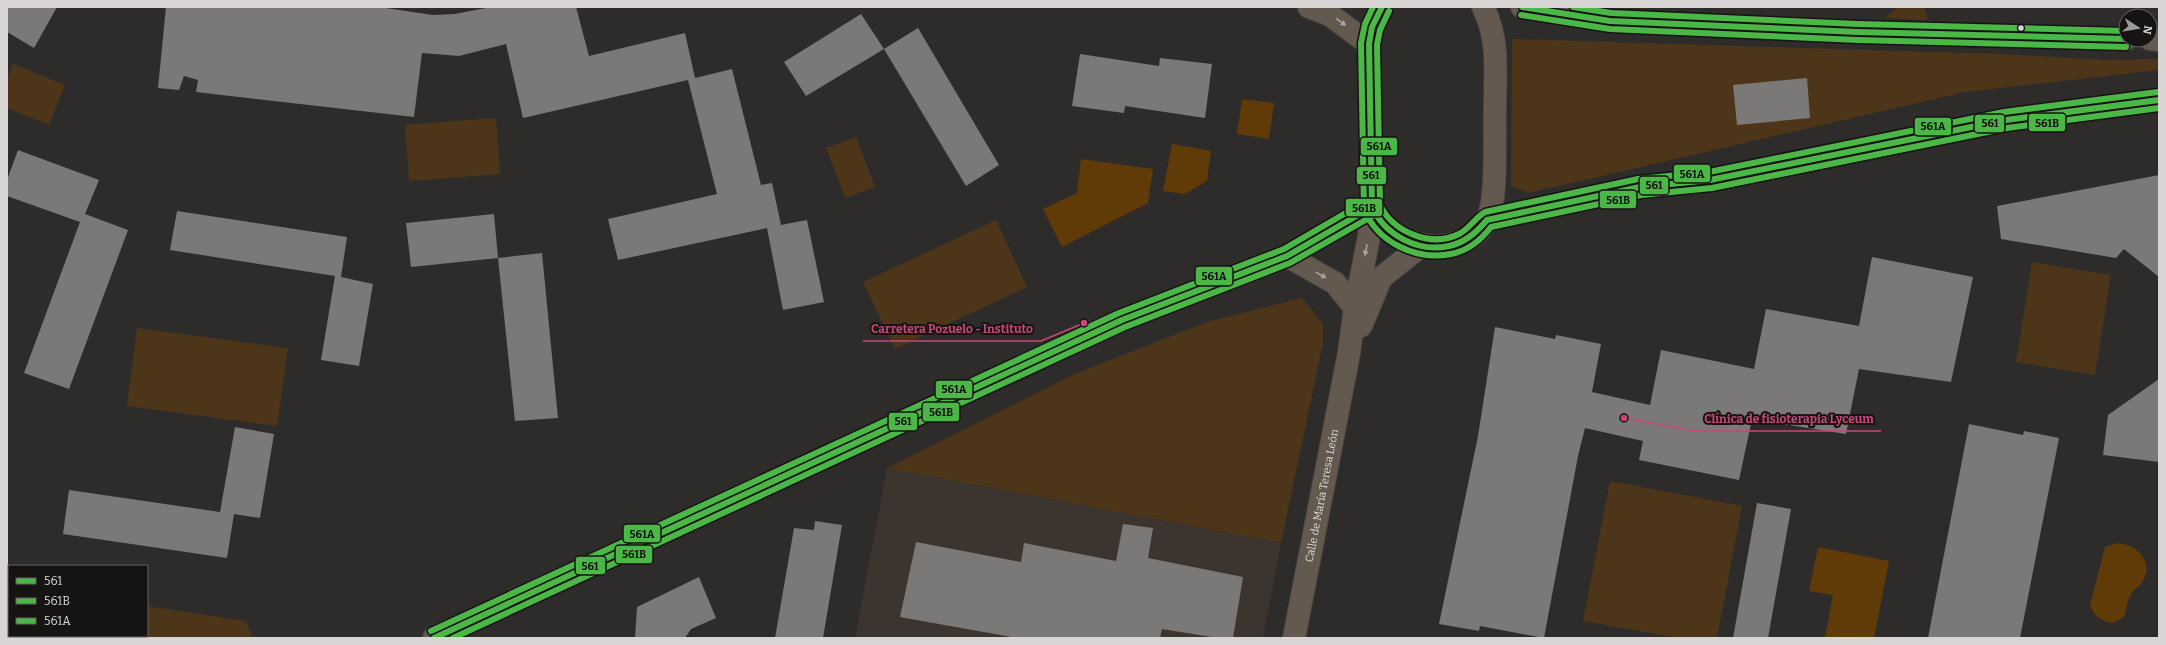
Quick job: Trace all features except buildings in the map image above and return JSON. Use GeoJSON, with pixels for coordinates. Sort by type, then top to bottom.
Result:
{"type":"FeatureCollection","features":[{"type":"Feature","properties":{"kind":"street"},"geometry":{"type":"LineString","coordinates":[[1309,7],[1330,15],[1369,44]]}},
{"type":"Feature","properties":{"kind":"street","name":"Calle de María Teresa León"},"geometry":{"type":"LineString","coordinates":[[1294,638],[1349,353],[1355,308],[1373,209],[1369,44],[1372,27],[1382,7]]}},
{"type":"Feature","properties":{"kind":"street"},"geometry":{"type":"LineString","coordinates":[[434,638],[1122,320],[1287,256],[1373,209],[1384,228],[1400,238],[1421,246],[1452,246],[1474,234],[1487,220],[1494,178],[1495,53],[1490,20],[1483,7]]}},
{"type":"Feature","properties":{"kind":"street"},"geometry":{"type":"LineString","coordinates":[[1522,7],[1610,21],[1858,32],[2118,39]]}},
{"type":"Feature","properties":{"kind":"street"},"geometry":{"type":"LineString","coordinates":[[1487,220],[1640,187],[1710,180],[2006,120],[2159,100]]}},
{"type":"Feature","properties":{"kind":"street","name":"Calle de María Teresa León"},"geometry":{"type":"LineString","coordinates":[[1349,353],[1382,278],[1421,246]]}},
{"type":"Feature","properties":{"kind":"street"},"geometry":{"type":"LineString","coordinates":[[1287,256],[1335,283],[1355,308]]}},
{"type":"Feature","properties":{"kind":"shaded area"},"geometry":{"type":"Polygon","coordinates":[[[1898,7],[1924,7],[1928,20],[1884,18],[1898,7]]]}},
{"type":"Feature","properties":{"kind":"shaded area"},"geometry":{"type":"Polygon","coordinates":[[[1512,39],[2000,54],[2106,60],[2159,59],[2159,70],[1965,92],[1529,193],[1511,186],[1512,39]]]}},
{"type":"Feature","properties":{"kind":"shaded area"},"geometry":{"type":"Polygon","coordinates":[[[13,64],[65,85],[49,125],[7,108],[7,79],[13,64]]]}},
{"type":"Feature","properties":{"kind":"shaded area"},"geometry":{"type":"Polygon","coordinates":[[[1242,99],[1274,103],[1269,139],[1237,134],[1242,99]]]}},
{"type":"Feature","properties":{"kind":"shaded area"},"geometry":{"type":"Polygon","coordinates":[[[496,118],[500,174],[409,181],[405,125],[496,118]]]}},
{"type":"Feature","properties":{"kind":"shaded area"},"geometry":{"type":"Polygon","coordinates":[[[856,137],[875,187],[845,198],[826,148],[856,137]]]}},
{"type":"Feature","properties":{"kind":"shaded area"},"geometry":{"type":"Polygon","coordinates":[[[1172,144],[1211,151],[1207,181],[1185,194],[1163,191],[1172,144]]]}},
{"type":"Feature","properties":{"kind":"shaded area"},"geometry":{"type":"Polygon","coordinates":[[[1081,159],[1153,169],[1148,203],[1062,247],[1043,209],[1077,193],[1081,159]]]}},
{"type":"Feature","properties":{"kind":"shaded area"},"geometry":{"type":"Polygon","coordinates":[[[996,220],[1027,287],[895,349],[863,282],[996,220]]]}},
{"type":"Feature","properties":{"kind":"shaded area"},"geometry":{"type":"Polygon","coordinates":[[[2032,262],[2111,275],[2095,375],[2016,362],[2032,262]]]}},
{"type":"Feature","properties":{"kind":"shaded area"},"geometry":{"type":"Polygon","coordinates":[[[1302,298],[1323,324],[1323,343],[1281,543],[887,468],[1072,375],[1207,322],[1302,298]]]}},
{"type":"Feature","properties":{"kind":"shaded area"},"geometry":{"type":"Polygon","coordinates":[[[137,328],[288,348],[277,426],[127,406],[137,328]]]}},
{"type":"Feature","properties":{"kind":"shaded area"},"geometry":{"type":"Polygon","coordinates":[[[887,468],[1281,543],[1263,638],[855,638],[887,468]]]}},
{"type":"Feature","properties":{"kind":"shaded area"},"geometry":{"type":"Polygon","coordinates":[[[1610,481],[1742,506],[1717,638],[1679,638],[1583,621],[1610,481]]]}},
{"type":"Feature","properties":{"kind":"shaded area"},"geometry":{"type":"Polygon","coordinates":[[[2118,543],[2125,544],[2137,550],[2141,554],[2146,565],[2146,572],[2143,581],[2130,596],[2124,617],[2113,623],[2098,618],[2090,605],[2105,547],[2118,543]]]}},
{"type":"Feature","properties":{"kind":"shaded area"},"geometry":{"type":"Polygon","coordinates":[[[1818,547],[1889,561],[1874,638],[1825,638],[1833,595],[1809,591],[1818,547]]]}},
{"type":"Feature","properties":{"kind":"shaded area"},"geometry":{"type":"Polygon","coordinates":[[[8,580],[8,637],[148,637],[148,606],[246,621],[253,638],[7,638],[8,580]]]}},
{"type":"Feature","properties":{"kind":"transit line","name":"561B"},"geometry":{"type":"LineString","coordinates":[[1373,7],[1365,24],[1361,43],[1364,209],[1370,221],[1388,240],[1412,252],[1424,255],[1457,253],[1468,248],[1483,236],[1491,227],[1641,195],[1712,188],[2007,128],[2159,108]]}},
{"type":"Feature","properties":{"kind":"transit line","name":"561"},"geometry":{"type":"LineString","coordinates":[[1382,7],[1372,27],[1369,44],[1372,207],[1385,226],[1394,233],[1404,240],[1426,247],[1455,245],[1475,233],[1487,220],[1640,187],[1710,180],[2006,120],[2159,100]]}},
{"type":"Feature","properties":{"kind":"transit line","name":"561"},"geometry":{"type":"LineString","coordinates":[[1522,7],[1610,21],[1858,32],[2118,39]]}},
{"type":"Feature","properties":{"kind":"transit line","name":"561A"},"geometry":{"type":"LineString","coordinates":[[1573,7],[1611,13],[1858,24],[2118,31]]}},
{"type":"Feature","properties":{"kind":"transit line","name":"561A"},"geometry":{"type":"LineString","coordinates":[[1389,11],[1380,30],[1377,45],[1380,205],[1386,215],[1403,230],[1425,238],[1448,238],[1459,234],[1485,212],[1638,179],[1709,172],[2004,112],[2158,92]]}},
{"type":"Feature","properties":{"kind":"transit line","name":"561B"},"geometry":{"type":"LineString","coordinates":[[1521,15],[1610,29],[1858,40],[2118,47]]}},
{"type":"Feature","properties":{"kind":"transit line","name":"561A"},"geometry":{"type":"LineString","coordinates":[[431,631],[1119,313],[1284,249],[1368,200]]}},
{"type":"Feature","properties":{"kind":"transit line","name":"561"},"geometry":{"type":"LineString","coordinates":[[434,638],[1122,320],[1287,256],[1372,207]]}},
{"type":"Feature","properties":{"kind":"transit line","name":"561B"},"geometry":{"type":"LineString","coordinates":[[453,638],[1125,327],[1290,263],[1376,214]]}},
{"type":"Feature","properties":{"kind":"place","name":"Carretera Pozuelo - Instituto"},"geometry":{"type":"Point","coordinates":[1084,323]}},
{"type":"Feature","properties":{"kind":"place","name":"Clínica de fisioterapia Lyceum"},"geometry":{"type":"Point","coordinates":[1624,418]}}]}
